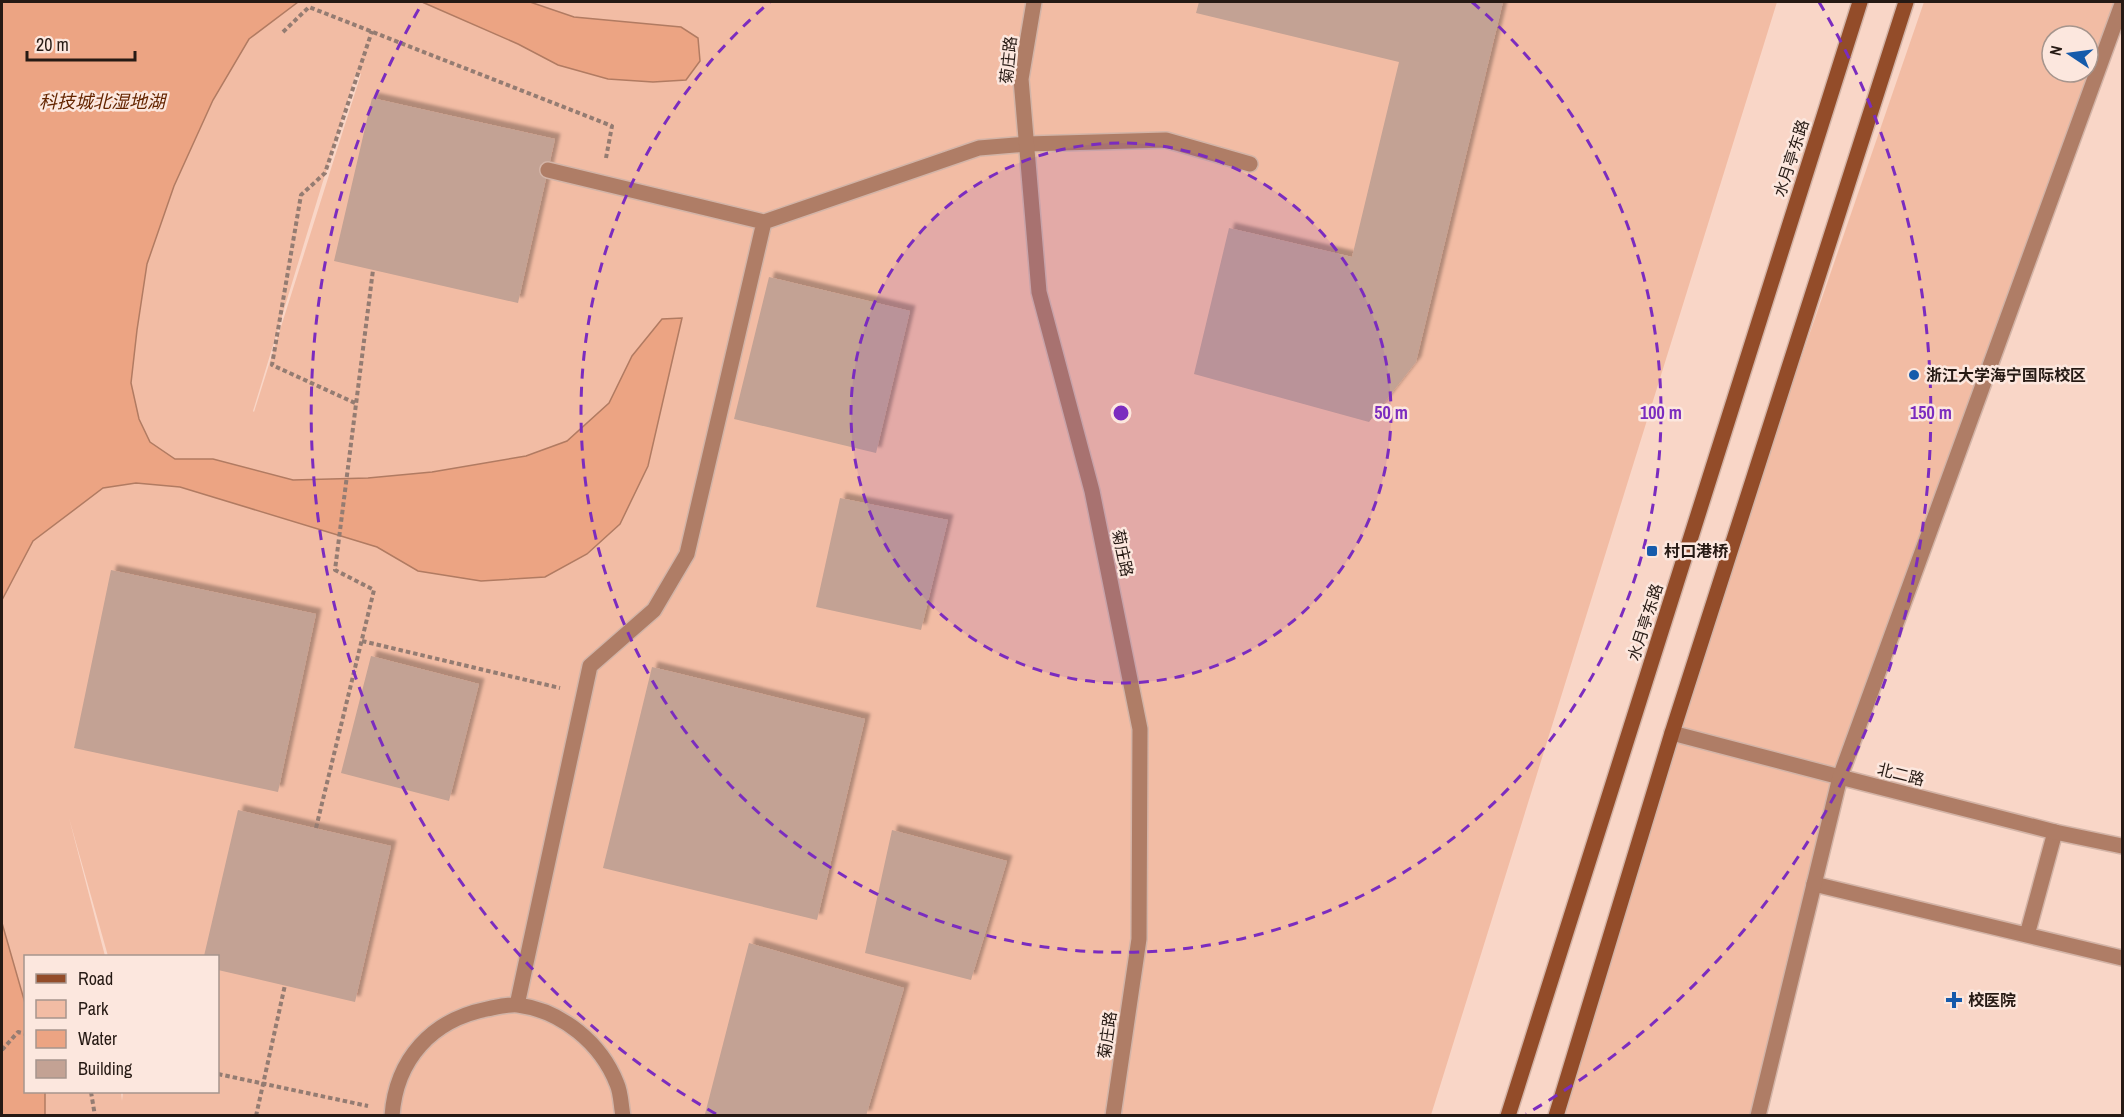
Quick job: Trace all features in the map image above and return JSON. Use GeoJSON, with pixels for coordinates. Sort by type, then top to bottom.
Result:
{"type":"FeatureCollection","features":[{"type":"Feature","properties":{"kind":"main road","name":"水月亭东路"},"geometry":{"type":"LineString","coordinates":[[1508,1116],[1860,2]]}},
{"type":"Feature","properties":{"kind":"main road"},"geometry":{"type":"LineString","coordinates":[[1556,1116],[1672,733],[1906,2]]}},
{"type":"Feature","properties":{"kind":"street","name":"菊庄路"},"geometry":{"type":"LineString","coordinates":[[1034,2],[1021,79],[1039,292],[1092,490],[1140,729],[1139,939],[1113,1116]]}},
{"type":"Feature","properties":{"kind":"street"},"geometry":{"type":"LineString","coordinates":[[1758,1116],[1840,777],[2122,4]]}},
{"type":"Feature","properties":{"kind":"street"},"geometry":{"type":"LineString","coordinates":[[548,170],[764,222],[979,148],[1027,144],[1166,140],[1250,164]]}},
{"type":"Feature","properties":{"kind":"street"},"geometry":{"type":"LineString","coordinates":[[517,1005],[590,666],[654,610],[687,554],[764,222]]}},
{"type":"Feature","properties":{"kind":"street","name":"北二路"},"geometry":{"type":"LineString","coordinates":[[1672,733],[2055,832],[2122,846]]}},
{"type":"Feature","properties":{"kind":"street"},"geometry":{"type":"LineString","coordinates":[[2027,935],[2055,832]]}},
{"type":"Feature","properties":{"kind":"street"},"geometry":{"type":"LineString","coordinates":[[1814,884],[2122,958]]}},
{"type":"Feature","properties":{"kind":"street"},"geometry":{"type":"LineString","coordinates":[[392,1113],[394,1094],[408,1060],[433,1032],[466,1013],[517,1005],[540,1010],[573,1026],[600,1052],[618,1085],[623,1116]]}},
{"type":"Feature","properties":{"kind":"path"},"geometry":{"type":"LineString","coordinates":[[283,33],[309,7],[612,126],[600,183]]}},
{"type":"Feature","properties":{"kind":"path"},"geometry":{"type":"LineString","coordinates":[[355,403],[272,365],[301,195],[325,173],[372,31]]}},
{"type":"Feature","properties":{"kind":"path"},"geometry":{"type":"LineString","coordinates":[[316,828],[374,590],[335,570],[373,270]]}},
{"type":"Feature","properties":{"kind":"path"},"geometry":{"type":"LineString","coordinates":[[362,641],[583,694]]}},
{"type":"Feature","properties":{"kind":"path"},"geometry":{"type":"LineString","coordinates":[[256,1116],[285,985]]}},
{"type":"Feature","properties":{"kind":"path"},"geometry":{"type":"LineString","coordinates":[[2,1050],[18,1032],[24,1034]]}},
{"type":"Feature","properties":{"kind":"path"},"geometry":{"type":"LineString","coordinates":[[219,1074],[392,1113]]}},
{"type":"Feature","properties":{"kind":"path"},"geometry":{"type":"LineString","coordinates":[[91,1093],[95,1116]]}},
{"type":"Feature","properties":{"kind":"green space"},"geometry":{"type":"Polygon","coordinates":[[[2,2],[1777,2],[1431,1115],[2,1116],[2,2]],[[356,73],[254,412],[361,74],[356,73]]]}},
{"type":"Feature","properties":{"kind":"green space"},"geometry":{"type":"Polygon","coordinates":[[[1924,2],[2122,2],[2100,62],[2100,24],[2040,24],[2040,84],[2092,84],[1840,777],[1758,1115],[1553,1116],[1672,733],[1924,2]]]}},
{"type":"Feature","properties":{"kind":"water","name":"科技城北湿地湖"},"geometry":{"type":"Polygon","coordinates":[[[2,2],[298,2],[249,39],[213,100],[174,186],[147,264],[131,383],[139,419],[150,442],[175,459],[213,459],[293,480],[368,478],[432,472],[526,456],[567,441],[609,403],[632,356],[662,319],[682,318],[648,466],[620,524],[587,554],[545,577],[481,581],[418,571],[377,547],[180,487],[136,483],[103,488],[33,541],[2,600],[2,2]]]}},
{"type":"Feature","properties":{"kind":"water"},"geometry":{"type":"Polygon","coordinates":[[[422,2],[530,2],[574,17],[681,27],[698,38],[700,61],[686,80],[653,82],[608,79],[558,65],[518,44],[422,2]]]}},
{"type":"Feature","properties":{"kind":"water"},"geometry":{"type":"Polygon","coordinates":[[[2,923],[24,1000],[24,1093],[45,1093],[45,1115],[2,1115],[2,923]]]}},
{"type":"Feature","properties":{"kind":"building"},"geometry":{"type":"Polygon","coordinates":[[[1199,2],[1503,2],[1416,362],[1369,422],[1194,374],[1229,228],[1352,257],[1399,62],[1196,13],[1199,2]]]}},
{"type":"Feature","properties":{"kind":"building"},"geometry":{"type":"Polygon","coordinates":[[[372,98],[555,139],[518,303],[334,261],[372,98]]]}},
{"type":"Feature","properties":{"kind":"building"},"geometry":{"type":"Polygon","coordinates":[[[769,277],[910,311],[876,453],[734,419],[769,277]]]}},
{"type":"Feature","properties":{"kind":"building"},"geometry":{"type":"Polygon","coordinates":[[[840,498],[948,520],[921,630],[816,607],[840,498]]]}},
{"type":"Feature","properties":{"kind":"building"},"geometry":{"type":"Polygon","coordinates":[[[111,570],[316,614],[278,792],[74,748],[111,570]]]}},
{"type":"Feature","properties":{"kind":"building"},"geometry":{"type":"Polygon","coordinates":[[[371,656],[479,684],[449,801],[341,773],[371,656]]]}},
{"type":"Feature","properties":{"kind":"building"},"geometry":{"type":"Polygon","coordinates":[[[652,667],[865,719],[817,920],[603,868],[652,667]]]}},
{"type":"Feature","properties":{"kind":"building"},"geometry":{"type":"Polygon","coordinates":[[[238,810],[391,846],[355,1002],[219,970],[219,955],[204,955],[238,810]]]}},
{"type":"Feature","properties":{"kind":"building"},"geometry":{"type":"Polygon","coordinates":[[[892,830],[1007,861],[971,980],[865,953],[892,830]]]}},
{"type":"Feature","properties":{"kind":"building"},"geometry":{"type":"Polygon","coordinates":[[[749,943],[904,988],[866,1116],[705,1114],[749,943]]]}},
{"type":"Feature","properties":{"kind":"place","name":"浙江大学海宁国际校区"},"geometry":{"type":"Point","coordinates":[1914,375]}},
{"type":"Feature","properties":{"kind":"place","name":"村口港桥"},"geometry":{"type":"Point","coordinates":[1652,551]}},
{"type":"Feature","properties":{"kind":"place","name":"校医院"},"geometry":{"type":"Point","coordinates":[1954,1000]}}]}
